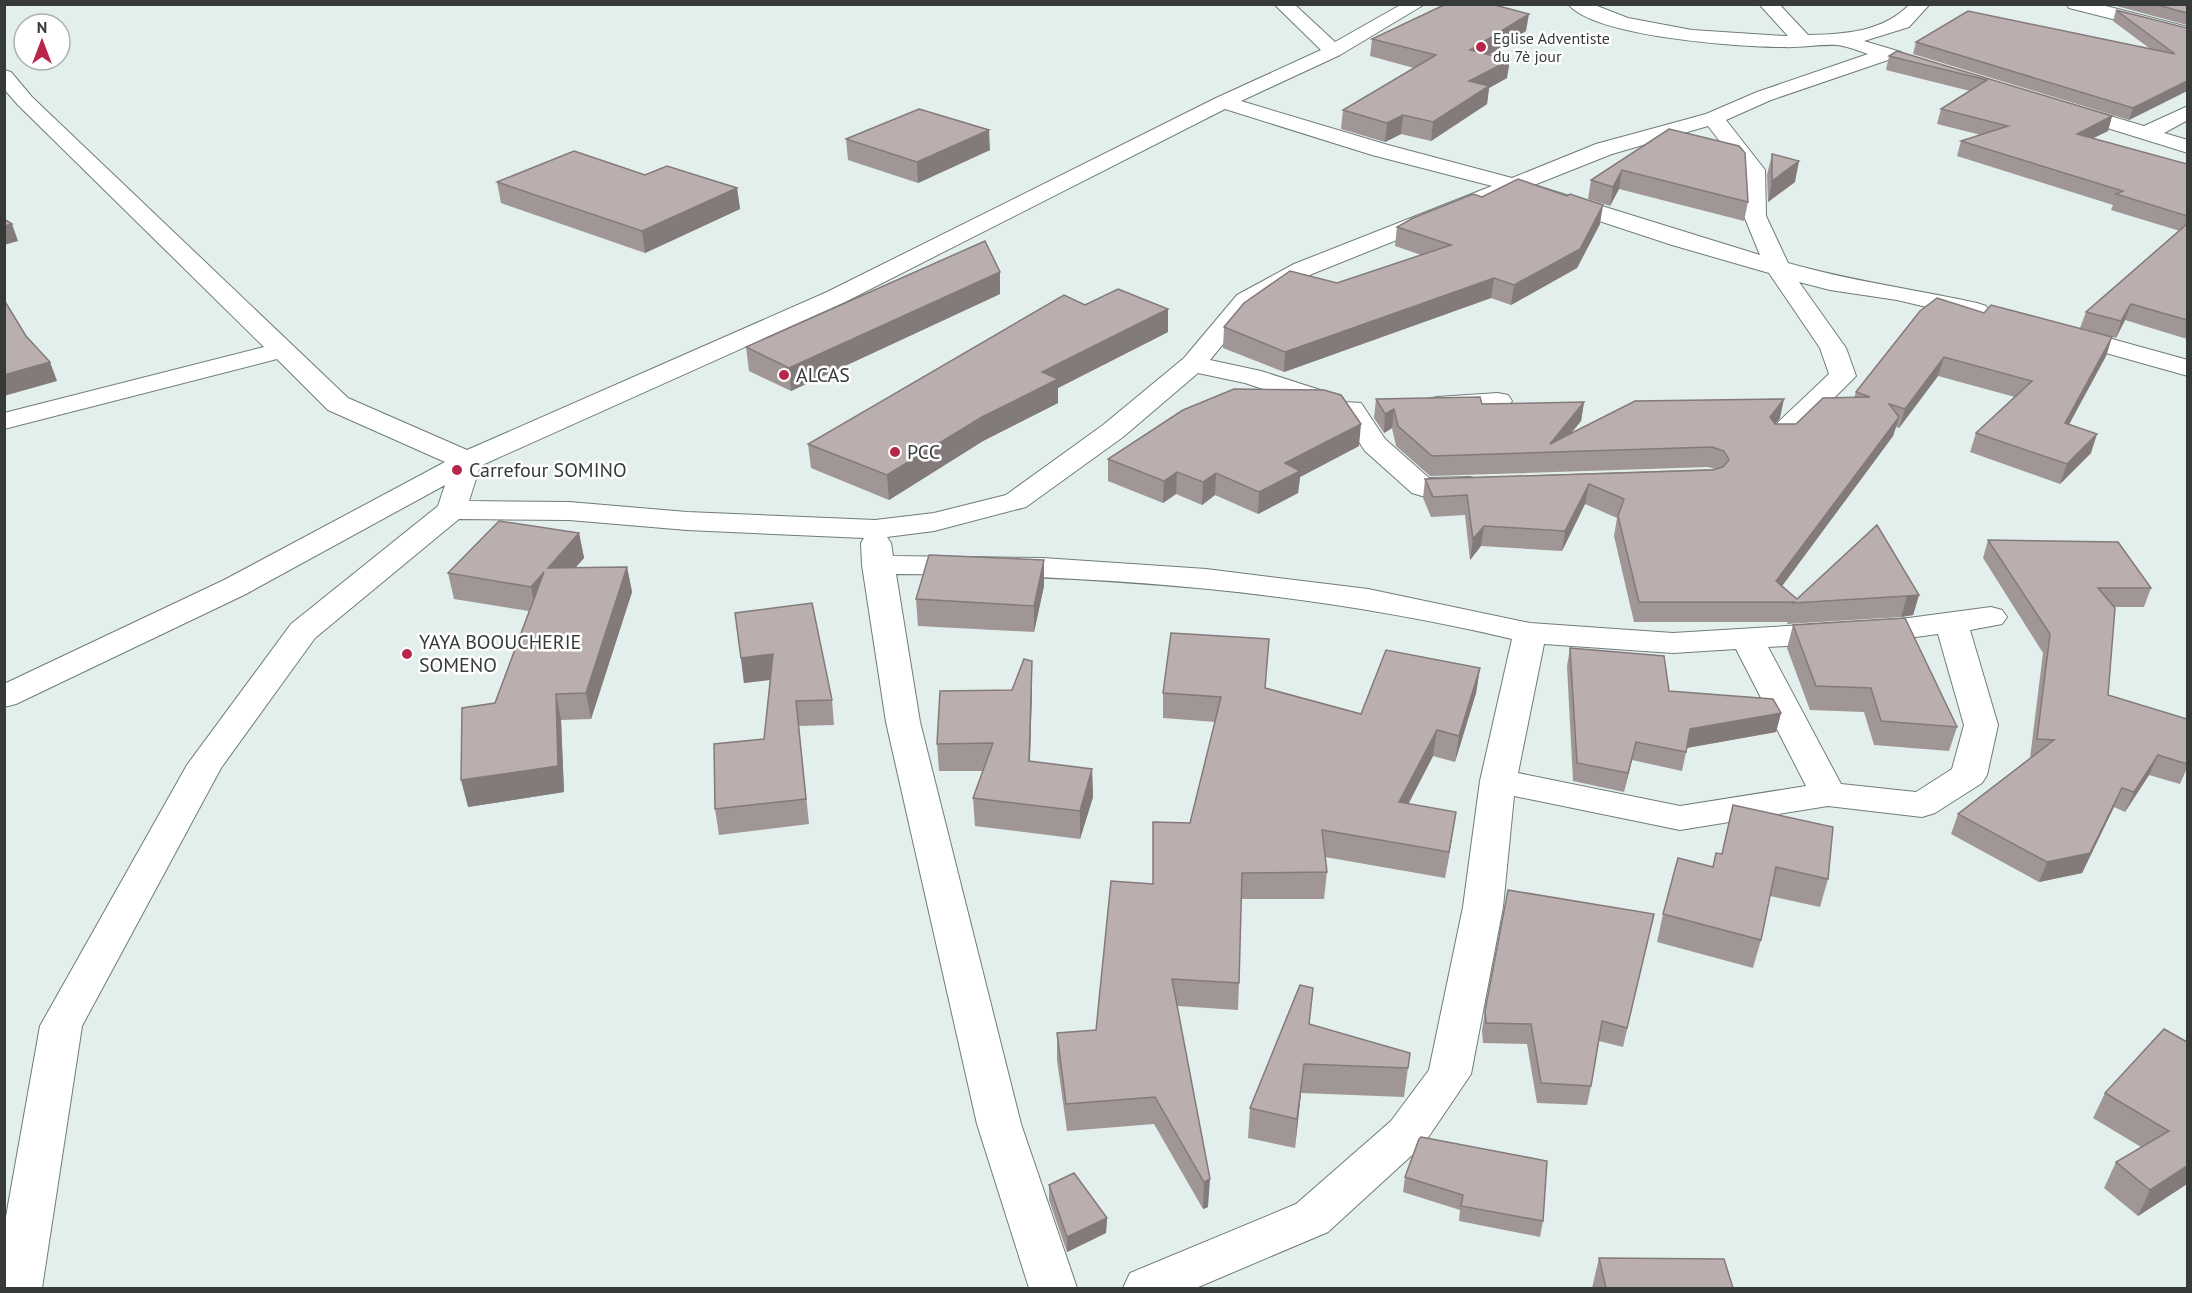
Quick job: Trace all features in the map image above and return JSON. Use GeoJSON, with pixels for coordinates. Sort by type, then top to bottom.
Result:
{"type":"FeatureCollection","features":[{"type":"Feature","properties":{"kind":"street"},"geometry":{"type":"LineString","coordinates":[[1282,4],[1333,51]]}},
{"type":"Feature","properties":{"kind":"street"},"geometry":{"type":"LineString","coordinates":[[4,698],[235,587],[467,461],[836,297],[1223,102],[1333,51],[1416,4]]}},
{"type":"Feature","properties":{"kind":"street"},"geometry":{"type":"LineString","coordinates":[[1577,4],[1627,24],[1684,36],[1804,42],[1841,40],[1886,30],[1918,12],[1921,4]]}},
{"type":"Feature","properties":{"kind":"street"},"geometry":{"type":"LineString","coordinates":[[1768,4],[1804,42]]}},
{"type":"Feature","properties":{"kind":"street"},"geometry":{"type":"LineString","coordinates":[[2075,4],[2187,33]]}},
{"type":"Feature","properties":{"kind":"street"},"geometry":{"type":"LineString","coordinates":[[1841,40],[1910,61]]}},
{"type":"Feature","properties":{"kind":"street"},"geometry":{"type":"LineString","coordinates":[[877,547],[934,522],[1016,501],[1113,431],[1193,364],[1246,300],[1303,269],[1604,148],[1713,118],[1764,96],[1888,54]]}},
{"type":"Feature","properties":{"kind":"street"},"geometry":{"type":"LineString","coordinates":[[4,76],[26,101],[338,404],[467,461]]}},
{"type":"Feature","properties":{"kind":"street"},"geometry":{"type":"LineString","coordinates":[[1223,102],[1380,150],[1510,184],[1778,269],[1830,283],[1897,293],[2000,317]]}},
{"type":"Feature","properties":{"kind":"street"},"geometry":{"type":"LineString","coordinates":[[2046,102],[2187,147]]}},
{"type":"Feature","properties":{"kind":"street"},"geometry":{"type":"LineString","coordinates":[[2147,133],[2187,112]]}},
{"type":"Feature","properties":{"kind":"street"},"geometry":{"type":"LineString","coordinates":[[1713,118],[1754,170],[1755,216],[1778,269],[1833,348],[1844,376],[1781,435]]}},
{"type":"Feature","properties":{"kind":"street"},"geometry":{"type":"LineString","coordinates":[[2044,329],[2187,368]]}},
{"type":"Feature","properties":{"kind":"street"},"geometry":{"type":"LineString","coordinates":[[4,421],[282,350]]}},
{"type":"Feature","properties":{"kind":"street"},"geometry":{"type":"LineString","coordinates":[[1193,364],[1252,376],[1351,409],[1498,401]]}},
{"type":"Feature","properties":{"kind":"street"},"geometry":{"type":"LineString","coordinates":[[1351,409],[1376,445],[1422,487],[1493,485]]}},
{"type":"Feature","properties":{"kind":"street"},"geometry":{"type":"LineString","coordinates":[[18,1288],[61,1026],[205,765],[303,631],[452,510],[467,461]]}},
{"type":"Feature","properties":{"kind":"street"},"geometry":{"type":"LineString","coordinates":[[452,510],[569,511],[687,521],[988,564],[1158,572],[1349,594],[1458,615],[1530,633],[1673,643],[1952,624],[1991,617]]}},
{"type":"Feature","properties":{"kind":"street"},"geometry":{"type":"LineString","coordinates":[[877,547],[903,722],[999,1124],[1053,1288]]}},
{"type":"Feature","properties":{"kind":"street"},"geometry":{"type":"LineString","coordinates":[[1498,781],[1680,818],[1828,794],[1922,805],[1969,775],[1981,725],[1952,624]]}},
{"type":"Feature","properties":{"kind":"street"},"geometry":{"type":"LineString","coordinates":[[1147,1288],[1312,1218],[1407,1133],[1450,1074],[1483,907],[1498,781],[1530,633]]}},
{"type":"Feature","properties":{"kind":"street"},"geometry":{"type":"LineString","coordinates":[[1747,639],[1828,794]]}},
{"type":"Feature","properties":{"kind":"building"},"geometry":{"type":"Polygon","coordinates":[[[1446,4],[1491,4],[1529,14],[1470,50],[1510,60],[1469,81],[1489,86],[1433,122],[1403,115],[1387,123],[1343,110],[1436,55],[1372,39],[1446,4]]]}},
{"type":"Feature","properties":{"kind":"building"},"geometry":{"type":"Polygon","coordinates":[[[2154,4],[2187,4],[2187,13],[2154,4]]]}},
{"type":"Feature","properties":{"kind":"building"},"geometry":{"type":"Polygon","coordinates":[[[2116,10],[2187,28],[2187,81],[2133,108],[1916,42],[1968,11],[2175,54],[2116,10]]]}},
{"type":"Feature","properties":{"kind":"building"},"geometry":{"type":"Polygon","coordinates":[[[1897,51],[2112,116],[2077,134],[2187,164],[2187,216],[2116,194],[2123,191],[1961,141],[2008,126],[1941,109],[1987,80],[1889,56],[1897,51]]]}},
{"type":"Feature","properties":{"kind":"building"},"geometry":{"type":"Polygon","coordinates":[[[919,109],[989,130],[917,162],[846,139],[919,109]]]}},
{"type":"Feature","properties":{"kind":"building"},"geometry":{"type":"Polygon","coordinates":[[[1669,129],[1739,146],[1745,153],[1748,202],[1622,170],[1613,187],[1591,180],[1669,129]]]}},
{"type":"Feature","properties":{"kind":"building"},"geometry":{"type":"Polygon","coordinates":[[[574,151],[645,175],[667,166],[737,188],[642,231],[497,182],[574,151]]]}},
{"type":"Feature","properties":{"kind":"building"},"geometry":{"type":"Polygon","coordinates":[[[1772,154],[1799,161],[1772,181],[1772,154]]]}},
{"type":"Feature","properties":{"kind":"building"},"geometry":{"type":"Polygon","coordinates":[[[1518,179],[1567,196],[1570,194],[1603,205],[1580,249],[1514,285],[1494,278],[1285,352],[1224,327],[1244,303],[1290,271],[1337,283],[1451,245],[1397,227],[1413,218],[1473,194],[1482,197],[1518,179]]]}},
{"type":"Feature","properties":{"kind":"building"},"geometry":{"type":"Polygon","coordinates":[[[4,219],[12,224],[4,226],[4,219]]]}},
{"type":"Feature","properties":{"kind":"building"},"geometry":{"type":"Polygon","coordinates":[[[2187,224],[2187,320],[2131,304],[2121,321],[2086,312],[2187,224]]]}},
{"type":"Feature","properties":{"kind":"building"},"geometry":{"type":"Polygon","coordinates":[[[985,241],[1000,272],[789,368],[746,347],[985,241]]]}},
{"type":"Feature","properties":{"kind":"building"},"geometry":{"type":"Polygon","coordinates":[[[1118,289],[1168,309],[1042,372],[1058,379],[982,417],[887,475],[808,444],[1064,295],[1085,305],[1118,289]]]}},
{"type":"Feature","properties":{"kind":"building"},"geometry":{"type":"Polygon","coordinates":[[[1937,298],[1984,313],[1991,305],[2112,337],[2065,423],[2097,434],[2067,464],[1976,433],[2032,381],[1944,357],[1905,409],[1889,404],[1899,417],[1776,581],[1797,599],[1877,525],[1919,595],[1793,603],[1639,602],[1618,516],[1624,499],[1589,484],[1565,531],[1484,526],[1473,539],[1467,495],[1433,497],[1425,479],[1712,470],[1723,467],[1729,460],[1724,451],[1712,447],[1432,456],[1398,426],[1394,409],[1385,414],[1376,399],[1480,397],[1482,404],[1584,402],[1550,444],[1635,401],[1784,399],[1770,417],[1775,424],[1796,424],[1823,398],[1870,397],[1856,392],[1920,311],[1937,298]]]}},
{"type":"Feature","properties":{"kind":"building"},"geometry":{"type":"Polygon","coordinates":[[[4,300],[26,336],[50,362],[4,375],[4,300]]]}},
{"type":"Feature","properties":{"kind":"building"},"geometry":{"type":"Polygon","coordinates":[[[1234,389],[1324,390],[1341,395],[1361,424],[1285,463],[1300,471],[1259,492],[1216,473],[1203,482],[1177,472],[1164,481],[1108,459],[1183,410],[1234,389]]]}},
{"type":"Feature","properties":{"kind":"building"},"geometry":{"type":"Polygon","coordinates":[[[499,521],[579,533],[548,568],[627,567],[586,693],[556,694],[558,766],[461,780],[462,708],[495,703],[544,572],[531,587],[448,573],[499,521]]]}},
{"type":"Feature","properties":{"kind":"building"},"geometry":{"type":"Polygon","coordinates":[[[1988,540],[2118,542],[2151,588],[2098,588],[2115,608],[2108,695],[2187,719],[2187,764],[2158,755],[2134,792],[2122,788],[2090,853],[2047,862],[1958,814],[2054,740],[2037,739],[2050,634],[1988,540]]]}},
{"type":"Feature","properties":{"kind":"building"},"geometry":{"type":"Polygon","coordinates":[[[929,555],[1044,560],[1034,606],[916,599],[929,555]]]}},
{"type":"Feature","properties":{"kind":"building"},"geometry":{"type":"Polygon","coordinates":[[[812,603],[832,700],[796,701],[806,799],[715,809],[714,744],[764,739],[773,654],[741,658],[735,613],[812,603]]]}},
{"type":"Feature","properties":{"kind":"building"},"geometry":{"type":"Polygon","coordinates":[[[1905,618],[1957,727],[1881,721],[1871,688],[1816,686],[1793,625],[1905,618]]]}},
{"type":"Feature","properties":{"kind":"building"},"geometry":{"type":"Polygon","coordinates":[[[1171,633],[1269,639],[1265,688],[1361,714],[1386,650],[1480,668],[1459,736],[1437,730],[1399,802],[1456,812],[1449,852],[1322,830],[1327,872],[1242,873],[1239,983],[1172,979],[1210,1179],[1204,1182],[1155,1097],[1066,1104],[1057,1033],[1096,1030],[1111,881],[1153,884],[1153,822],[1190,823],[1221,697],[1163,693],[1171,633]]]}},
{"type":"Feature","properties":{"kind":"building"},"geometry":{"type":"Polygon","coordinates":[[[1570,648],[1664,656],[1669,691],[1773,699],[1781,713],[1690,729],[1686,752],[1636,742],[1628,773],[1577,763],[1570,648]]]}},
{"type":"Feature","properties":{"kind":"building"},"geometry":{"type":"Polygon","coordinates":[[[1024,659],[1032,661],[1029,761],[1092,769],[1080,811],[973,798],[993,743],[937,744],[940,691],[1012,690],[1024,659]]]}},
{"type":"Feature","properties":{"kind":"building"},"geometry":{"type":"Polygon","coordinates":[[[1733,805],[1833,827],[1828,879],[1776,867],[1761,940],[1663,914],[1678,858],[1713,867],[1716,853],[1722,854],[1733,805]]]}},
{"type":"Feature","properties":{"kind":"building"},"geometry":{"type":"Polygon","coordinates":[[[1508,890],[1654,914],[1627,1028],[1602,1021],[1591,1086],[1541,1083],[1531,1024],[1486,1023],[1485,1011],[1508,890]]]}},
{"type":"Feature","properties":{"kind":"building"},"geometry":{"type":"Polygon","coordinates":[[[1300,985],[1313,988],[1309,1024],[1410,1053],[1408,1068],[1304,1064],[1297,1119],[1250,1108],[1300,985]]]}},
{"type":"Feature","properties":{"kind":"building"},"geometry":{"type":"Polygon","coordinates":[[[2164,1029],[2187,1042],[2187,1166],[2150,1190],[2116,1162],[2169,1131],[2105,1093],[2164,1029]]]}},
{"type":"Feature","properties":{"kind":"building"},"geometry":{"type":"Polygon","coordinates":[[[1421,1137],[1547,1161],[1543,1221],[1461,1206],[1463,1195],[1405,1177],[1421,1137]]]}},
{"type":"Feature","properties":{"kind":"building"},"geometry":{"type":"Polygon","coordinates":[[[1074,1173],[1107,1218],[1067,1237],[1049,1185],[1074,1173]]]}},
{"type":"Feature","properties":{"kind":"building"},"geometry":{"type":"Polygon","coordinates":[[[1599,1258],[1724,1259],[1733,1288],[1606,1288],[1599,1258]]]}},
{"type":"Feature","properties":{"kind":"place","name":"Eglise Adventiste du 7è jour"},"geometry":{"type":"Point","coordinates":[1481,47]}},
{"type":"Feature","properties":{"kind":"place","name":"ALCAS"},"geometry":{"type":"Point","coordinates":[784,375]}},
{"type":"Feature","properties":{"kind":"place","name":"PCC"},"geometry":{"type":"Point","coordinates":[895,452]}},
{"type":"Feature","properties":{"kind":"place","name":"Carrefour SOMINO"},"geometry":{"type":"Point","coordinates":[457,470]}},
{"type":"Feature","properties":{"kind":"place","name":"YAYA BOOUCHERIE SOMENO"},"geometry":{"type":"Point","coordinates":[407,654]}}]}
